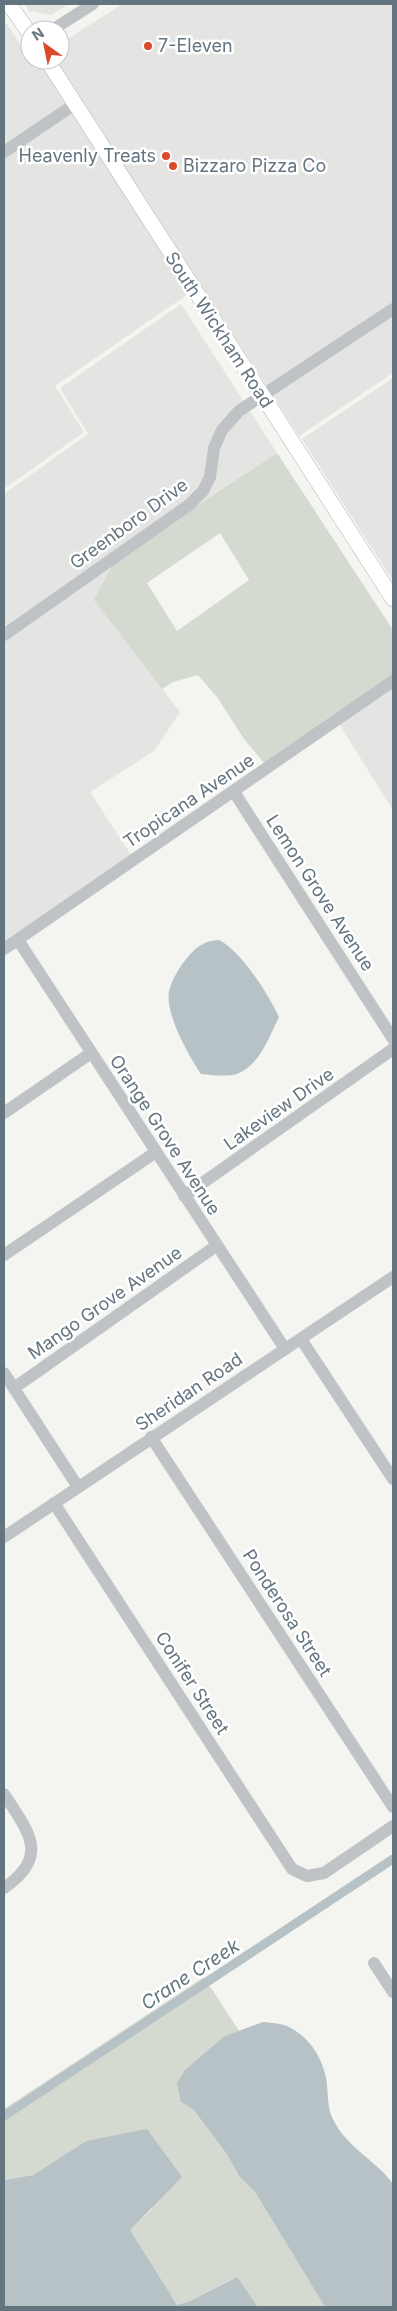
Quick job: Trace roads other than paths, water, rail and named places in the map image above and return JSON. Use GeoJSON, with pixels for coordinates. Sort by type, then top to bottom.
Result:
{"type":"FeatureCollection","features":[{"type":"Feature","properties":{"kind":"main road"},"geometry":{"type":"LineString","coordinates":[[9,4],[20,20]]}},
{"type":"Feature","properties":{"kind":"main road","name":"South Wickham Road"},"geometry":{"type":"LineString","coordinates":[[53,70],[393,598]]}},
{"type":"Feature","properties":{"kind":"street"},"geometry":{"type":"LineString","coordinates":[[68,20],[93,4]]}},
{"type":"Feature","properties":{"kind":"street"},"geometry":{"type":"LineString","coordinates":[[4,152],[75,104]]}},
{"type":"Feature","properties":{"kind":"street","name":"Greenboro Drive"},"geometry":{"type":"LineString","coordinates":[[4,635],[189,505],[203,491],[210,477],[214,448],[222,430],[239,411],[393,309]]}},
{"type":"Feature","properties":{"kind":"street","name":"Tropicana Avenue"},"geometry":{"type":"LineString","coordinates":[[4,949],[393,681]]}},
{"type":"Feature","properties":{"kind":"street","name":"Lemon Grove Avenue"},"geometry":{"type":"LineString","coordinates":[[234,792],[393,1039]]}},
{"type":"Feature","properties":{"kind":"street","name":"Orange Grove Avenue"},"geometry":{"type":"LineString","coordinates":[[18,940],[285,1349]]}},
{"type":"Feature","properties":{"kind":"street","name":"Lakeview Drive"},"geometry":{"type":"LineString","coordinates":[[184,1196],[393,1050]]}},
{"type":"Feature","properties":{"kind":"street"},"geometry":{"type":"LineString","coordinates":[[4,1112],[91,1053]]}},
{"type":"Feature","properties":{"kind":"street"},"geometry":{"type":"LineString","coordinates":[[4,1255],[156,1152]]}},
{"type":"Feature","properties":{"kind":"street","name":"Mango Grove Avenue"},"geometry":{"type":"LineString","coordinates":[[14,1388],[216,1246]]}},
{"type":"Feature","properties":{"kind":"street","name":"Sheridan Road"},"geometry":{"type":"LineString","coordinates":[[4,1536],[393,1277]]}},
{"type":"Feature","properties":{"kind":"street"},"geometry":{"type":"LineString","coordinates":[[301,1339],[393,1479]]}},
{"type":"Feature","properties":{"kind":"street"},"geometry":{"type":"LineString","coordinates":[[4,1373],[78,1486]]}},
{"type":"Feature","properties":{"kind":"street","name":"Ponderosa Street"},"geometry":{"type":"LineString","coordinates":[[151,1437],[393,1807]]}},
{"type":"Feature","properties":{"kind":"street","name":"Conifer Street"},"geometry":{"type":"LineString","coordinates":[[54,1503],[292,1869],[307,1876],[324,1873],[393,1826]]}},
{"type":"Feature","properties":{"kind":"street"},"geometry":{"type":"LineString","coordinates":[[4,1794],[29,1834],[32,1845],[29,1862],[17,1879],[4,1888]]}},
{"type":"Feature","properties":{"kind":"street"},"geometry":{"type":"LineString","coordinates":[[374,1963],[393,1992]]}},
{"type":"Feature","properties":{"kind":"waterway","name":"Crane Creek"},"geometry":{"type":"LineString","coordinates":[[4,2116],[393,1859]]}},
{"type":"Feature","properties":{"kind":"place","name":"7-Eleven"},"geometry":{"type":"Point","coordinates":[148,46]}},
{"type":"Feature","properties":{"kind":"place","name":"Heavenly Treats"},"geometry":{"type":"Point","coordinates":[166,156]}},
{"type":"Feature","properties":{"kind":"place","name":"Bizzaro Pizza Co"},"geometry":{"type":"Point","coordinates":[173,166]}}]}
